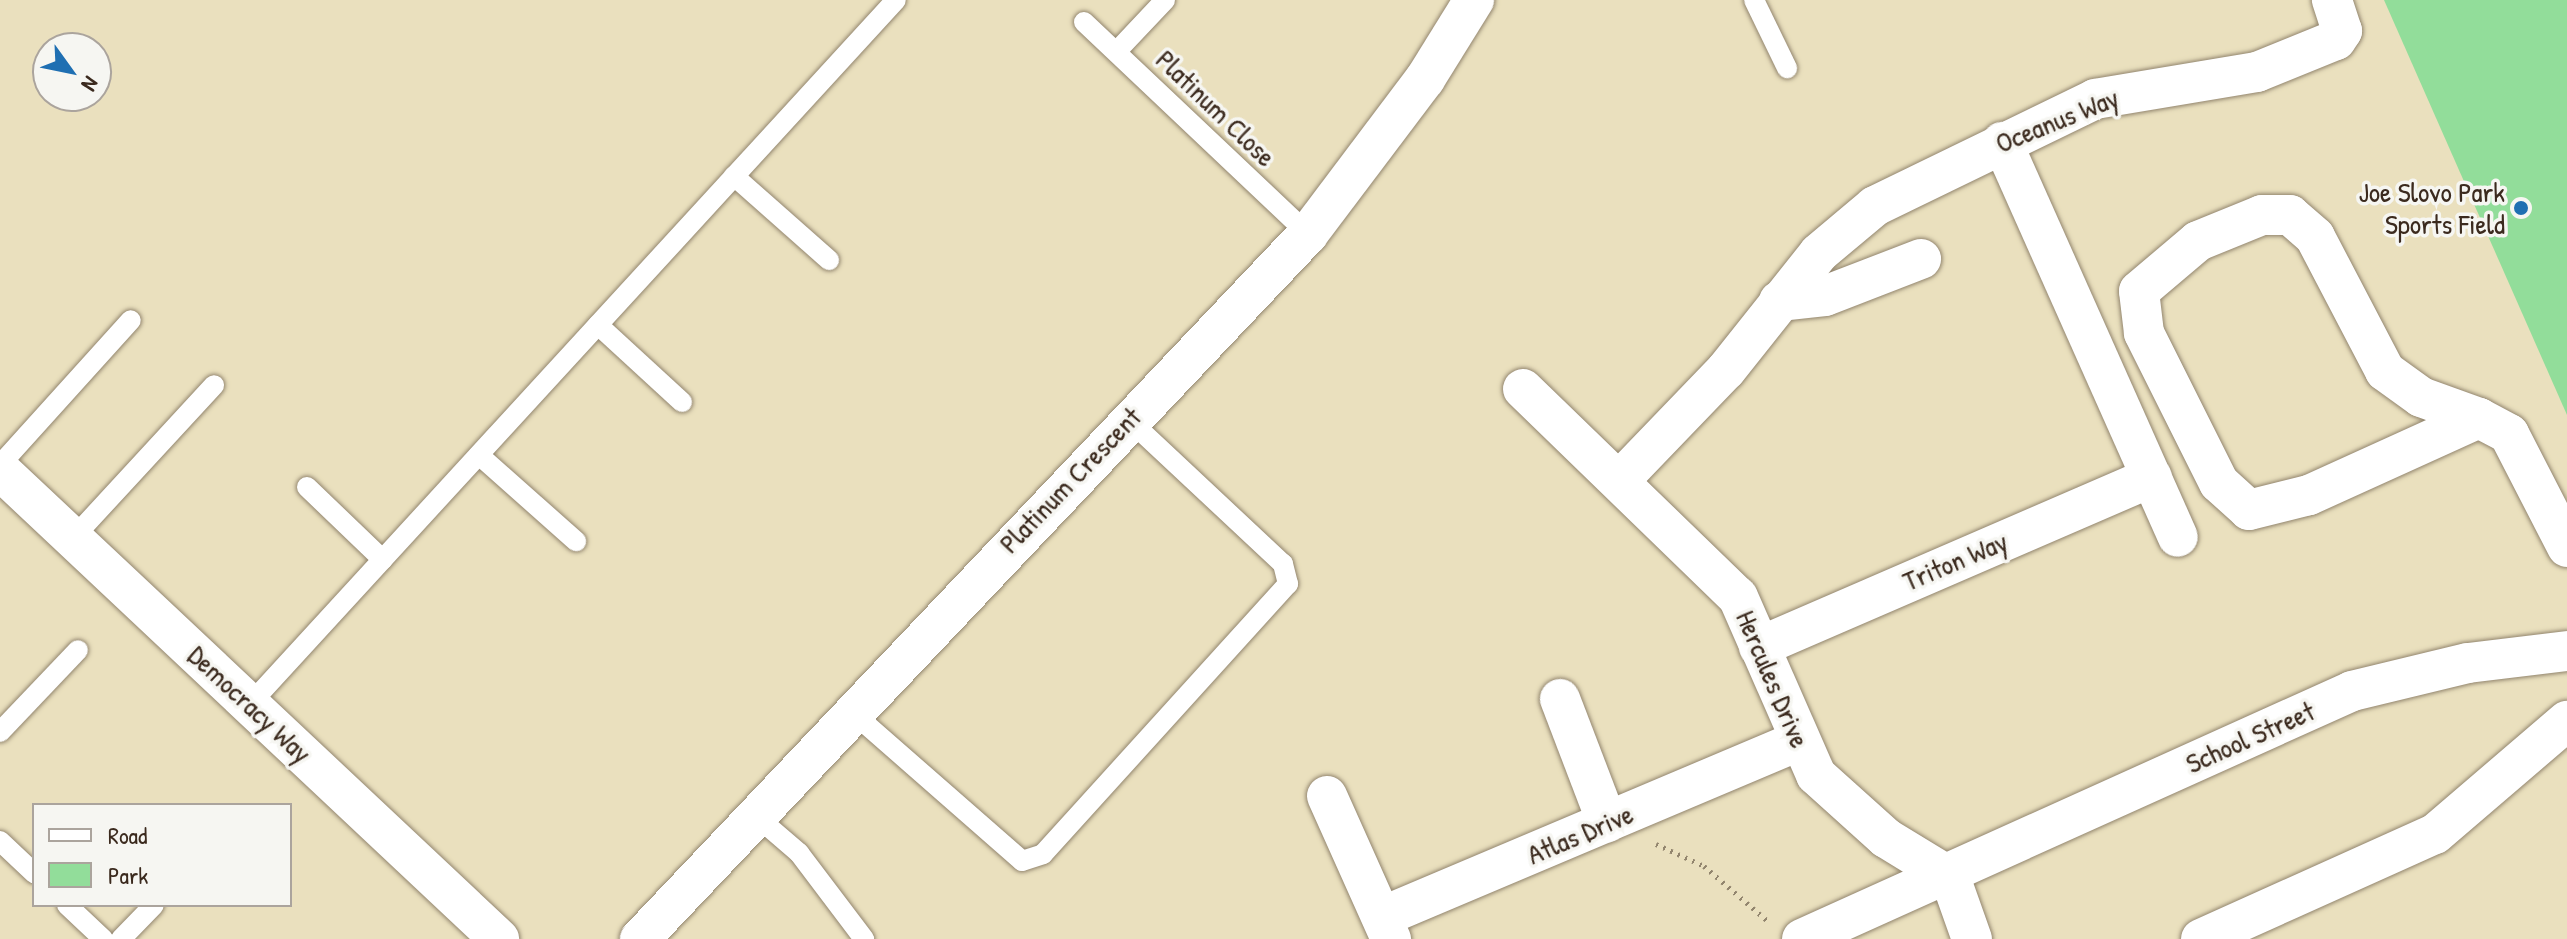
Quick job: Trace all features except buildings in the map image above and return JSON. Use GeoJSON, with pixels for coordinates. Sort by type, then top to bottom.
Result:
{"type":"FeatureCollection","features":[{"type":"Feature","properties":{"kind":"street","name":"Platinum Crescent"},"geometry":{"type":"LineString","coordinates":[[640,939],[1128,419],[1308,234],[1425,79],[1474,0]]}},
{"type":"Feature","properties":{"kind":"street","name":"Oceanus Way"},"geometry":{"type":"LineString","coordinates":[[1620,480],[1726,370],[1779,301],[1840,231],[1875,206],[2095,99],[2257,72],[2336,40],[2342,31],[2332,0]]}},
{"type":"Feature","properties":{"kind":"street"},"geometry":{"type":"LineString","coordinates":[[2002,142],[2178,537]]}},
{"type":"Feature","properties":{"kind":"street"},"geometry":{"type":"LineString","coordinates":[[2479,418],[2309,495],[2249,510],[2219,483],[2144,333],[2139,291],[2198,241],[2262,215],[2290,215],[2315,237],[2385,371],[2421,397],[2479,418],[2522,450],[2567,547]]}},
{"type":"Feature","properties":{"kind":"street"},"geometry":{"type":"LineString","coordinates":[[1779,301],[1825,296],[1921,259]]}},
{"type":"Feature","properties":{"kind":"street","name":"Hercules Drive"},"geometry":{"type":"LineString","coordinates":[[1523,389],[1738,597],[1798,741],[1845,805],[1950,877]]}},
{"type":"Feature","properties":{"kind":"street","name":"Democracy Way"},"geometry":{"type":"LineString","coordinates":[[0,467],[499,939]]}},
{"type":"Feature","properties":{"kind":"street","name":"Triton Way"},"geometry":{"type":"LineString","coordinates":[[1759,647],[2152,477]]}},
{"type":"Feature","properties":{"kind":"street","name":"School Street"},"geometry":{"type":"LineString","coordinates":[[1789,934],[1950,877],[2352,691],[2468,663],[2567,651]]}},
{"type":"Feature","properties":{"kind":"street"},"geometry":{"type":"LineString","coordinates":[[1560,699],[1607,822]]}},
{"type":"Feature","properties":{"kind":"street"},"geometry":{"type":"LineString","coordinates":[[2201,939],[2435,834],[2567,721]]}},
{"type":"Feature","properties":{"kind":"street","name":"Atlas Drive"},"geometry":{"type":"LineString","coordinates":[[1388,927],[1607,822],[1798,741]]}},
{"type":"Feature","properties":{"kind":"street"},"geometry":{"type":"LineString","coordinates":[[1327,796],[1388,927]]}},
{"type":"Feature","properties":{"kind":"street"},"geometry":{"type":"LineString","coordinates":[[1950,877],[1972,939]]}},
{"type":"Feature","properties":{"kind":"lane"},"geometry":{"type":"LineString","coordinates":[[250,704],[896,0]]}},
{"type":"Feature","properties":{"kind":"lane"},"geometry":{"type":"LineString","coordinates":[[1117,51],[1165,0]]}},
{"type":"Feature","properties":{"kind":"lane"},"geometry":{"type":"LineString","coordinates":[[1754,0],[1787,68]]}},
{"type":"Feature","properties":{"kind":"lane","name":"Platinum Close"},"geometry":{"type":"LineString","coordinates":[[1084,22],[1308,234]]}},
{"type":"Feature","properties":{"kind":"lane"},"geometry":{"type":"LineString","coordinates":[[734,176],[829,260]]}},
{"type":"Feature","properties":{"kind":"lane"},"geometry":{"type":"LineString","coordinates":[[0,467],[131,320]]}},
{"type":"Feature","properties":{"kind":"lane"},"geometry":{"type":"LineString","coordinates":[[598,325],[682,402]]}},
{"type":"Feature","properties":{"kind":"lane"},"geometry":{"type":"LineString","coordinates":[[73,538],[214,385]]}},
{"type":"Feature","properties":{"kind":"lane"},"geometry":{"type":"LineString","coordinates":[[852,712],[1022,861],[1043,854],[1288,584],[1283,564],[1128,419]]}},
{"type":"Feature","properties":{"kind":"lane"},"geometry":{"type":"LineString","coordinates":[[479,455],[576,541]]}},
{"type":"Feature","properties":{"kind":"lane"},"geometry":{"type":"LineString","coordinates":[[307,487],[383,560]]}},
{"type":"Feature","properties":{"kind":"lane"},"geometry":{"type":"LineString","coordinates":[[0,732],[78,650]]}},
{"type":"Feature","properties":{"kind":"lane"},"geometry":{"type":"LineString","coordinates":[[756,816],[799,853],[864,939]]}},
{"type":"Feature","properties":{"kind":"lane"},"geometry":{"type":"LineString","coordinates":[[0,841],[32,871]]}},
{"type":"Feature","properties":{"kind":"lane"},"geometry":{"type":"LineString","coordinates":[[69,907],[103,939]]}},
{"type":"Feature","properties":{"kind":"lane"},"geometry":{"type":"LineString","coordinates":[[121,939],[152,907]]}},
{"type":"Feature","properties":{"kind":"path"},"geometry":{"type":"LineString","coordinates":[[1607,822],[1704,866],[1789,934]]}},
{"type":"Feature","properties":{"kind":"green space","name":"Joe Slovo Park Sports Field"},"geometry":{"type":"Polygon","coordinates":[[[2384,0],[2567,0],[2567,415],[2384,0]]]}},
{"type":"Feature","properties":{"kind":"place","name":"Joe Slovo Park Sports Field"},"geometry":{"type":"Point","coordinates":[2521,208]}}]}
